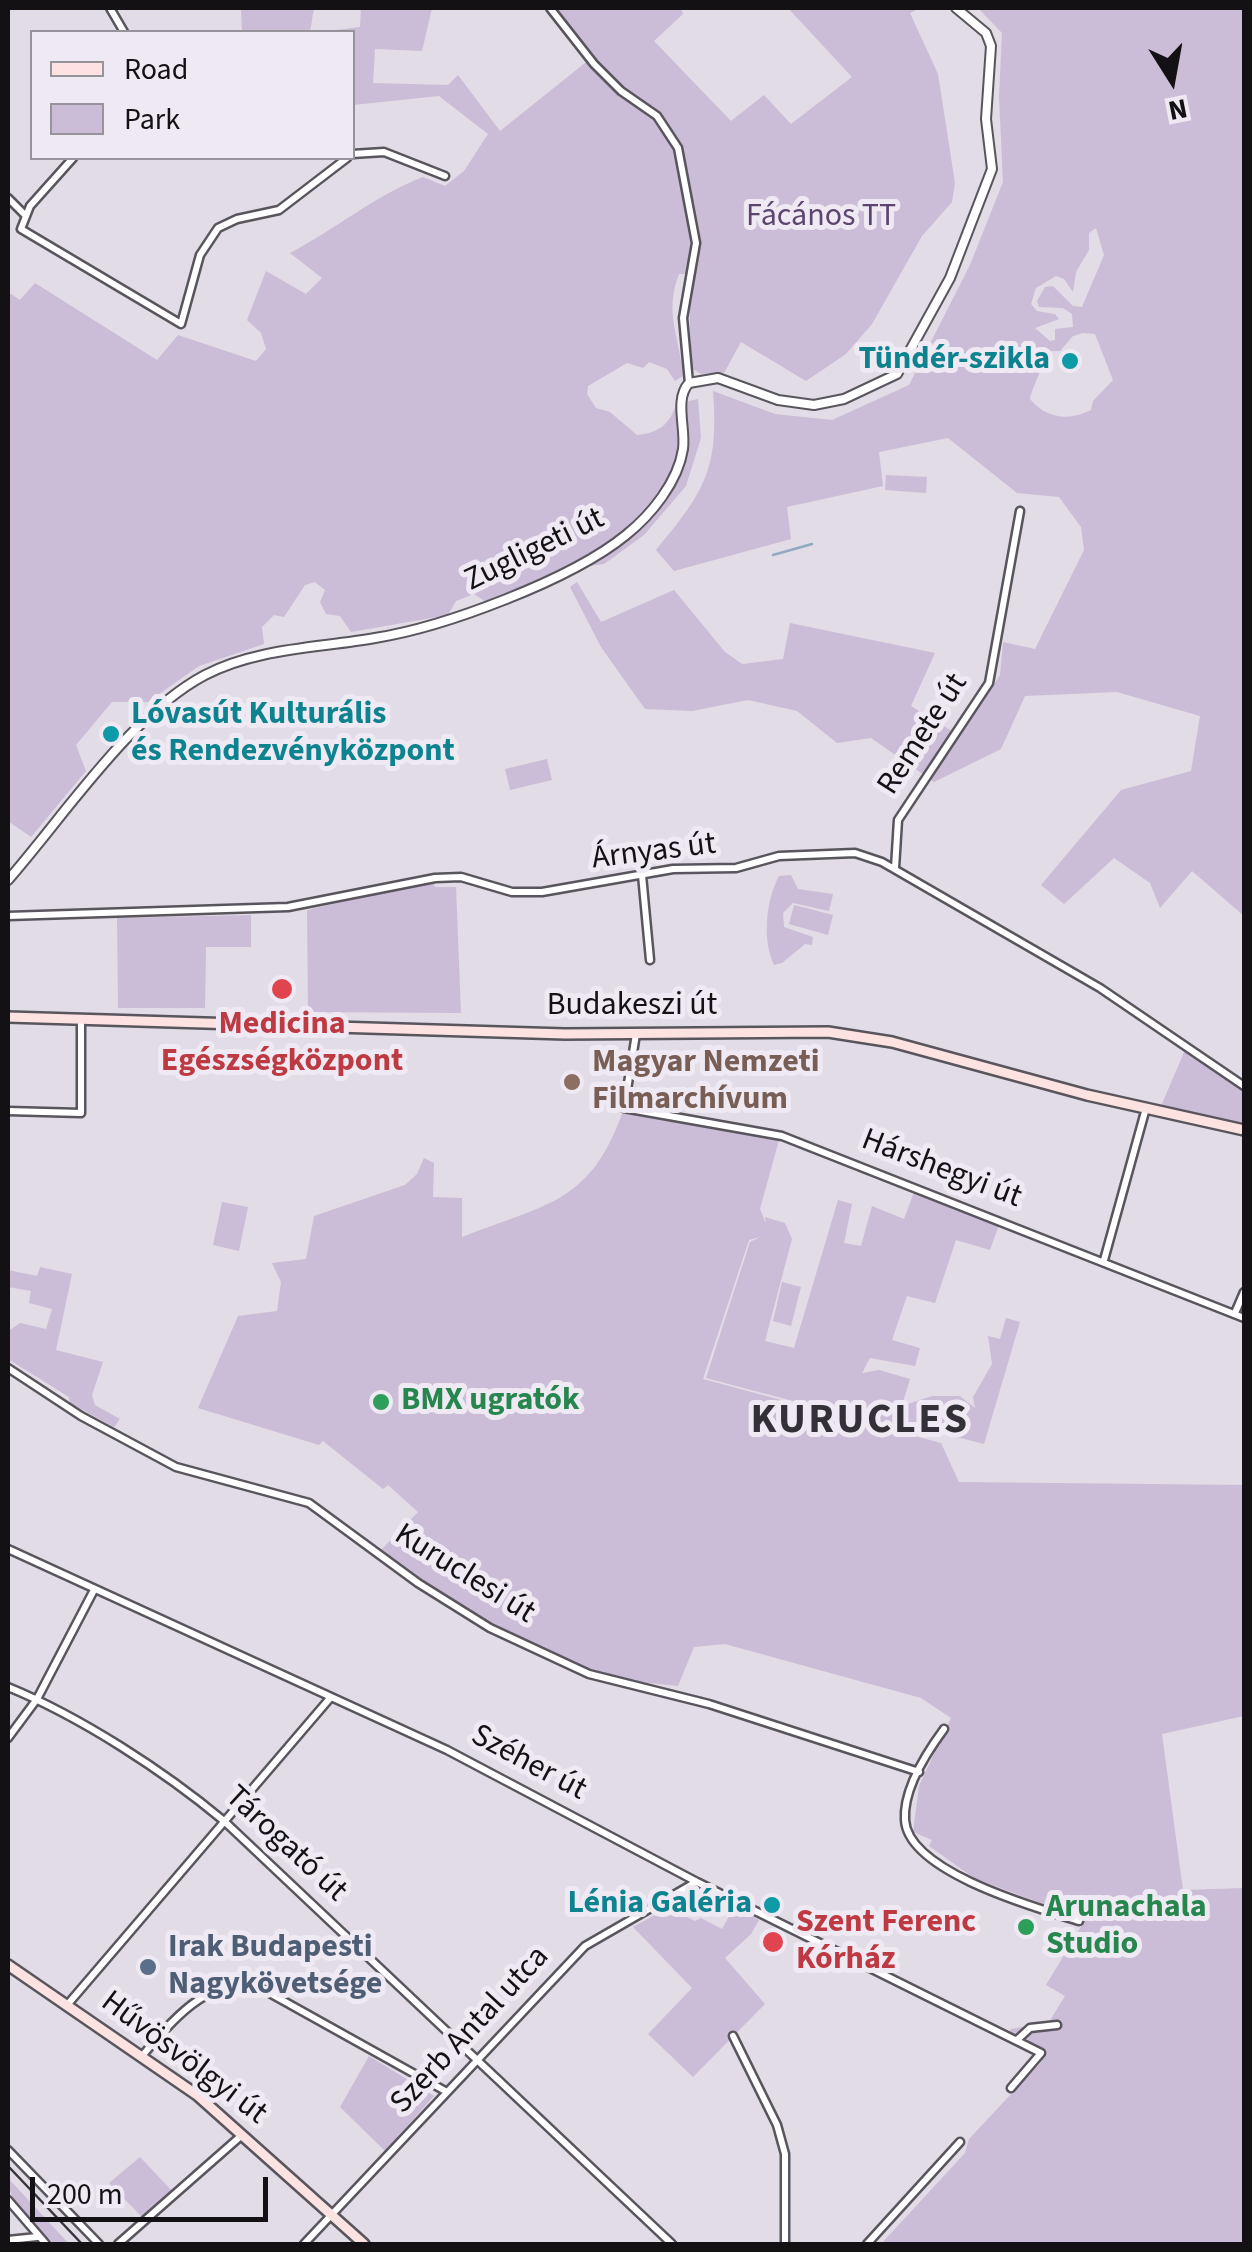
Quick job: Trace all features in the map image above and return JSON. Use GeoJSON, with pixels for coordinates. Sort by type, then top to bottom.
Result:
{"type":"FeatureCollection","features":[{"type":"Feature","properties":{"kind":"main road","name":"Budakeszi út"},"geometry":{"type":"LineString","coordinates":[[8,1017],[636,1034],[781,1030],[849,1035],[1244,1130]]}},
{"type":"Feature","properties":{"kind":"main road","name":"Hűvösvölgyi út"},"geometry":{"type":"LineString","coordinates":[[8,1965],[142,2056],[243,2134],[364,2244]]}},
{"type":"Feature","properties":{"kind":"street"},"geometry":{"type":"LineString","coordinates":[[110,8],[123,30]]}},
{"type":"Feature","properties":{"kind":"street"},"geometry":{"type":"LineString","coordinates":[[550,8],[594,64],[621,91],[657,116],[678,148],[696,242],[683,318],[688,383],[718,378],[778,400],[814,405],[844,399],[887,381],[904,363],[950,278],[992,169],[986,119],[991,46],[986,33],[956,8]]}},
{"type":"Feature","properties":{"kind":"street"},"geometry":{"type":"LineString","coordinates":[[355,155],[384,152],[445,176]]}},
{"type":"Feature","properties":{"kind":"street"},"geometry":{"type":"LineString","coordinates":[[71,160],[25,214],[21,229],[181,324],[200,255],[218,228],[279,210],[345,160]]}},
{"type":"Feature","properties":{"kind":"street"},"geometry":{"type":"LineString","coordinates":[[8,198],[25,214]]}},
{"type":"Feature","properties":{"kind":"street","name":"Zugligeti út"},"geometry":{"type":"LineString","coordinates":[[8,880],[143,721],[203,676],[249,658],[379,638],[451,618],[561,572],[625,536],[652,510],[678,468],[684,440],[682,393],[688,383]]}},
{"type":"Feature","properties":{"kind":"street","name":"Remete út"},"geometry":{"type":"LineString","coordinates":[[895,869],[898,820],[989,683],[996,662],[1020,510]]}},
{"type":"Feature","properties":{"kind":"street","name":"Árnyas út"},"geometry":{"type":"LineString","coordinates":[[8,916],[288,907],[434,878],[461,878],[512,892],[542,892],[642,874],[736,868],[779,856],[855,853],[895,869],[1100,988],[1244,1086]]}},
{"type":"Feature","properties":{"kind":"street"},"geometry":{"type":"LineString","coordinates":[[642,874],[650,960]]}},
{"type":"Feature","properties":{"kind":"street"},"geometry":{"type":"LineString","coordinates":[[8,1111],[81,1113],[80,1019]]}},
{"type":"Feature","properties":{"kind":"street","name":"Hárshegyi út"},"geometry":{"type":"LineString","coordinates":[[636,1034],[624,1108],[782,1136],[1244,1318]]}},
{"type":"Feature","properties":{"kind":"street"},"geometry":{"type":"LineString","coordinates":[[1104,1260],[1146,1108]]}},
{"type":"Feature","properties":{"kind":"street"},"geometry":{"type":"LineString","coordinates":[[1235,1313],[1244,1292]]}},
{"type":"Feature","properties":{"kind":"street","name":"Kuruclesi út"},"geometry":{"type":"LineString","coordinates":[[8,1368],[81,1416],[176,1467],[309,1503],[418,1583],[490,1628],[590,1674],[709,1704],[919,1772]]}},
{"type":"Feature","properties":{"kind":"street","name":"Széher út"},"geometry":{"type":"LineString","coordinates":[[8,1549],[447,1750],[697,1882],[1041,2054],[1011,2088]]}},
{"type":"Feature","properties":{"kind":"street"},"geometry":{"type":"LineString","coordinates":[[8,1738],[37,1699],[94,1590]]}},
{"type":"Feature","properties":{"kind":"street","name":"Tárogató út"},"geometry":{"type":"LineString","coordinates":[[8,1687],[37,1699],[188,1791],[224,1821],[672,2244]]}},
{"type":"Feature","properties":{"kind":"street"},"geometry":{"type":"LineString","coordinates":[[68,2004],[330,1697]]}},
{"type":"Feature","properties":{"kind":"street"},"geometry":{"type":"LineString","coordinates":[[944,1729],[919,1772],[905,1821],[923,1852],[949,1870],[1024,1904],[1078,1921]]}},
{"type":"Feature","properties":{"kind":"street","name":"Szerb Antal utca"},"geometry":{"type":"LineString","coordinates":[[304,2244],[586,1946],[697,1882]]}},
{"type":"Feature","properties":{"kind":"street"},"geometry":{"type":"LineString","coordinates":[[142,2056],[193,2002],[212,1992],[244,1985],[264,1990],[447,2092]]}},
{"type":"Feature","properties":{"kind":"street"},"geometry":{"type":"LineString","coordinates":[[1017,2040],[1030,2028],[1057,2025]]}},
{"type":"Feature","properties":{"kind":"street"},"geometry":{"type":"LineString","coordinates":[[734,2036],[781,2138],[788,2176],[785,2244]]}},
{"type":"Feature","properties":{"kind":"street"},"geometry":{"type":"LineString","coordinates":[[118,2244],[243,2134]]}},
{"type":"Feature","properties":{"kind":"street"},"geometry":{"type":"LineString","coordinates":[[866,2244],[960,2142]]}},
{"type":"Feature","properties":{"kind":"street"},"geometry":{"type":"LineString","coordinates":[[8,2150],[99,2244]]}},
{"type":"Feature","properties":{"kind":"street"},"geometry":{"type":"LineString","coordinates":[[8,2200],[46,2244]]}},
{"type":"Feature","properties":{"kind":"street"},"geometry":{"type":"LineString","coordinates":[[8,2240],[38,2238]]}},
{"type":"Feature","properties":{"kind":"green space"},"geometry":{"type":"Polygon","coordinates":[[[241,8],[314,8],[310,30],[242,30],[241,8]]]}},
{"type":"Feature","properties":{"kind":"green space","name":"Fácános TT"},"geometry":{"type":"Polygon","coordinates":[[[361,8],[432,8],[422,51],[375,49],[373,83],[448,85],[458,75],[500,131],[590,59],[550,8],[681,8],[683,14],[654,41],[731,121],[764,95],[791,124],[852,77],[788,8],[920,8],[910,13],[938,74],[955,183],[952,202],[922,236],[872,324],[846,354],[806,381],[741,342],[724,373],[701,374],[691,368],[689,291],[696,267],[693,274],[679,274],[673,312],[683,376],[675,381],[667,369],[649,362],[643,368],[627,363],[588,386],[587,394],[596,408],[610,412],[637,435],[662,427],[676,404],[698,399],[701,438],[686,486],[644,535],[604,564],[560,570],[486,602],[474,594],[456,601],[448,615],[351,632],[340,616],[326,614],[320,602],[325,590],[315,582],[305,585],[284,617],[274,615],[262,627],[264,644],[199,666],[148,702],[112,702],[76,745],[86,771],[31,837],[8,821],[8,292],[20,300],[35,283],[157,360],[178,335],[256,361],[266,349],[261,333],[247,320],[266,271],[306,294],[322,278],[290,253],[423,177],[445,186],[464,171],[488,134],[439,96],[355,105],[355,30],[335,30],[360,27],[361,8]]]}},
{"type":"Feature","properties":{"kind":"green space"},"geometry":{"type":"Polygon","coordinates":[[[978,8],[1244,8],[1244,916],[1192,871],[1160,908],[1150,883],[1114,858],[1064,904],[1041,885],[1121,790],[1191,771],[1200,716],[1117,692],[1025,696],[1001,749],[934,782],[871,738],[837,743],[797,711],[748,700],[692,711],[645,709],[601,647],[570,587],[577,582],[601,622],[674,590],[725,652],[742,664],[783,659],[790,623],[935,653],[911,706],[960,736],[1000,675],[1003,642],[1035,649],[1084,550],[1081,527],[1059,497],[1017,493],[948,438],[879,452],[883,486],[787,507],[791,539],[674,571],[656,550],[705,478],[714,440],[713,391],[775,414],[832,420],[909,385],[970,265],[1003,182],[999,97],[1002,33],[978,8]],[[1096,228],[1089,233],[1089,250],[1076,272],[1073,292],[1064,279],[1056,276],[1036,288],[1031,304],[1037,311],[1055,314],[1059,319],[1035,328],[1050,341],[1055,340],[1055,329],[1073,327],[1072,314],[1063,308],[1039,307],[1037,301],[1045,287],[1053,286],[1073,306],[1082,307],[1104,255],[1096,228]],[[1095,334],[1073,336],[1060,351],[1050,351],[1030,399],[1043,411],[1067,417],[1091,410],[1093,401],[1113,380],[1095,334]]]}},
{"type":"Feature","properties":{"kind":"green space"},"geometry":{"type":"Polygon","coordinates":[[[886,475],[927,477],[926,493],[885,490],[886,475]]]}},
{"type":"Feature","properties":{"kind":"green space"},"geometry":{"type":"Polygon","coordinates":[[[547,759],[552,780],[510,790],[505,769],[547,759]]]}},
{"type":"Feature","properties":{"kind":"green space"},"geometry":{"type":"Polygon","coordinates":[[[791,875],[798,889],[833,894],[829,911],[793,903],[783,913],[784,927],[813,937],[812,945],[805,944],[774,965],[768,944],[769,908],[779,876],[791,875]]]}},
{"type":"Feature","properties":{"kind":"green space"},"geometry":{"type":"Polygon","coordinates":[[[433,881],[435,887],[456,887],[461,1013],[308,1012],[307,910],[433,881]]]}},
{"type":"Feature","properties":{"kind":"green space"},"geometry":{"type":"Polygon","coordinates":[[[794,905],[833,915],[828,935],[789,924],[794,905]]]}},
{"type":"Feature","properties":{"kind":"green space"},"geometry":{"type":"Polygon","coordinates":[[[251,915],[251,947],[206,947],[205,1008],[118,1008],[117,918],[251,915]]]}},
{"type":"Feature","properties":{"kind":"green space"},"geometry":{"type":"Polygon","coordinates":[[[1185,1050],[1244,1091],[1244,1126],[1161,1106],[1185,1050]]]}},
{"type":"Feature","properties":{"kind":"green space"},"geometry":{"type":"Polygon","coordinates":[[[624,1108],[637,1115],[779,1140],[760,1209],[766,1224],[765,1217],[785,1223],[792,1239],[765,1341],[794,1348],[838,1200],[852,1204],[844,1243],[861,1246],[872,1206],[904,1219],[914,1192],[999,1225],[990,1250],[956,1240],[935,1303],[907,1296],[892,1340],[920,1348],[915,1366],[870,1358],[862,1373],[879,1370],[910,1379],[895,1428],[706,1378],[750,1242],[760,1237],[749,1240],[703,1379],[941,1443],[959,1482],[1244,1485],[1244,1716],[1162,1734],[1183,1890],[1244,1888],[1244,2244],[881,2244],[965,2153],[969,2139],[1042,2061],[1037,2053],[1005,2038],[1011,2029],[1049,2022],[1065,1996],[1046,1985],[1085,1920],[974,1878],[929,1846],[932,1840],[913,1832],[919,1786],[951,1718],[921,1698],[725,1644],[694,1647],[678,1686],[600,1678],[490,1628],[379,1552],[418,1512],[388,1485],[383,1489],[323,1441],[319,1445],[198,1408],[238,1316],[277,1311],[281,1282],[272,1263],[306,1259],[314,1216],[405,1185],[417,1174],[424,1158],[434,1163],[433,1197],[462,1198],[462,1237],[542,1207],[581,1182],[611,1140],[624,1108]]]}},
{"type":"Feature","properties":{"kind":"green space"},"geometry":{"type":"Polygon","coordinates":[[[222,1202],[248,1207],[239,1251],[213,1245],[222,1202]]]}},
{"type":"Feature","properties":{"kind":"green space"},"geometry":{"type":"Polygon","coordinates":[[[40,1267],[72,1274],[56,1350],[103,1362],[92,1395],[95,1405],[120,1419],[114,1427],[70,1403],[69,1397],[8,1359],[10,1330],[20,1323],[46,1329],[52,1309],[29,1303],[31,1291],[8,1287],[8,1270],[37,1276],[40,1267]]]}},
{"type":"Feature","properties":{"kind":"green space"},"geometry":{"type":"Polygon","coordinates":[[[782,1282],[801,1287],[791,1326],[773,1321],[782,1282]]]}},
{"type":"Feature","properties":{"kind":"green space"},"geometry":{"type":"Polygon","coordinates":[[[1006,1318],[1020,1322],[984,1444],[902,1423],[908,1404],[932,1396],[960,1396],[975,1408],[973,1397],[992,1364],[988,1336],[1000,1339],[1006,1318]]]}},
{"type":"Feature","properties":{"kind":"green space"},"geometry":{"type":"Polygon","coordinates":[[[684,1899],[685,1916],[695,1921],[701,1918],[722,1929],[734,1907],[759,1920],[751,1934],[725,1958],[765,2004],[693,2077],[648,2034],[692,1988],[633,1927],[684,1899]]]}},
{"type":"Feature","properties":{"kind":"green space"},"geometry":{"type":"Polygon","coordinates":[[[369,2056],[434,2096],[385,2151],[340,2107],[369,2056]]]}},
{"type":"Feature","properties":{"kind":"green space"},"geometry":{"type":"Polygon","coordinates":[[[140,2157],[172,2191],[142,2217],[109,2183],[140,2157]]]}},
{"type":"Feature","properties":{"kind":"green space"},"geometry":{"type":"Polygon","coordinates":[[[8,2178],[69,2244],[55,2244],[32,2223],[12,2197],[8,2178]]]}},
{"type":"Feature","properties":{"kind":"waterway"},"geometry":{"type":"LineString","coordinates":[[773,555],[812,544]]}},
{"type":"Feature","properties":{"kind":"tram line"},"geometry":{"type":"LineString","coordinates":[[8,2166],[82,2244]]}},
{"type":"Feature","properties":{"kind":"place","name":"Tündér-szikla"},"geometry":{"type":"Point","coordinates":[1070,361]}},
{"type":"Feature","properties":{"kind":"place","name":"Lóvasút Kulturális és Rendezvényközpont"},"geometry":{"type":"Point","coordinates":[111,734]}},
{"type":"Feature","properties":{"kind":"place","name":"Medicina Egészségközpont"},"geometry":{"type":"Point","coordinates":[282,989]}},
{"type":"Feature","properties":{"kind":"place","name":"Magyar Nemzeti Filmarchívum"},"geometry":{"type":"Point","coordinates":[572,1082]}},
{"type":"Feature","properties":{"kind":"place","name":"BMX ugratók"},"geometry":{"type":"Point","coordinates":[381,1402]}},
{"type":"Feature","properties":{"kind":"place","name":"Lénia Galéria"},"geometry":{"type":"Point","coordinates":[772,1905]}},
{"type":"Feature","properties":{"kind":"place","name":"Arunachala Studio"},"geometry":{"type":"Point","coordinates":[1026,1927]}},
{"type":"Feature","properties":{"kind":"place","name":"Szent Ferenc Kórház"},"geometry":{"type":"Point","coordinates":[773,1942]}},
{"type":"Feature","properties":{"kind":"place","name":"Irak Budapesti Nagykövetsége"},"geometry":{"type":"Point","coordinates":[148,1967]}},
{"type":"Feature","properties":{"kind":"district","name":"KURUCLES"},"geometry":{"type":"Point","coordinates":[860,1423]}}]}
